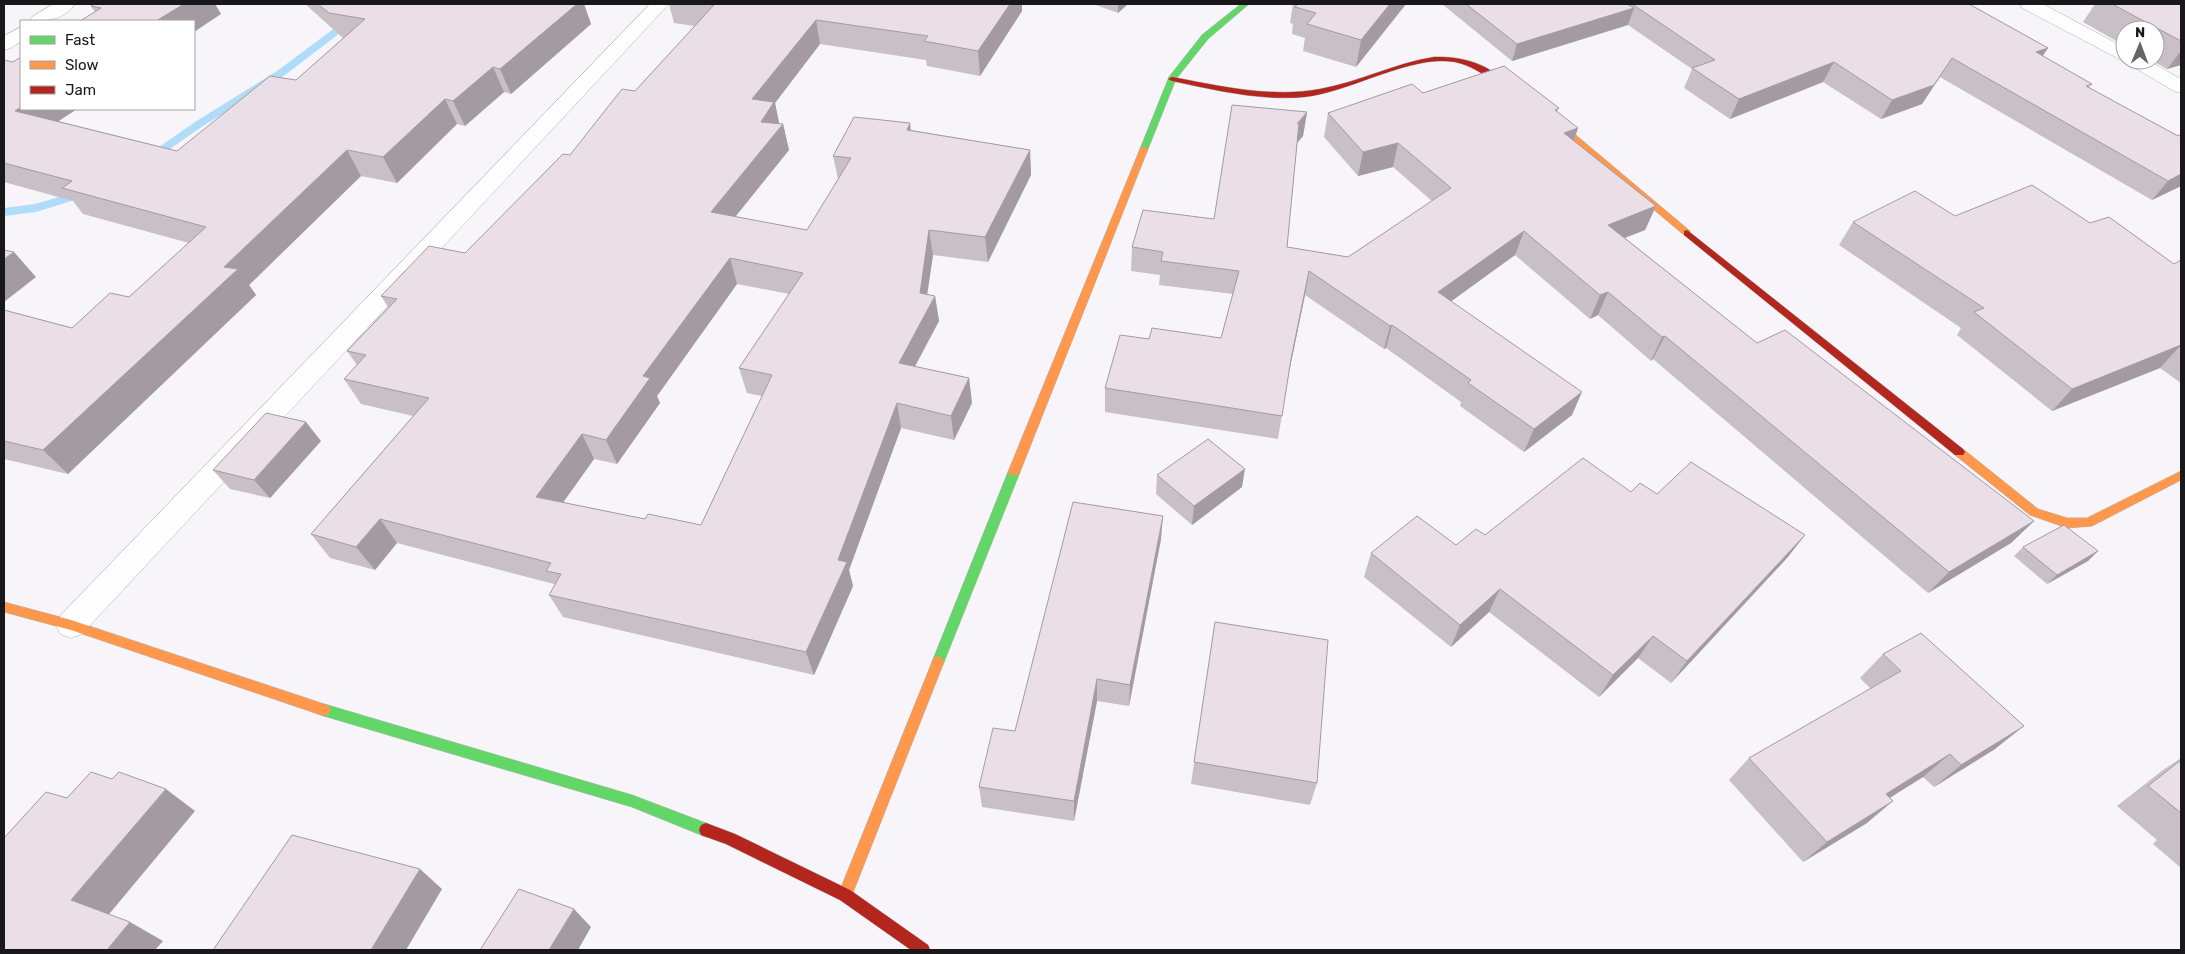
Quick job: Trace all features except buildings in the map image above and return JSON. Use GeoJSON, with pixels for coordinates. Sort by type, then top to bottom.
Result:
{"type":"FeatureCollection","features":[{"type":"Feature","properties":{"kind":"street"},"geometry":{"type":"LineString","coordinates":[[41,20],[66,4]]}},
{"type":"Feature","properties":{"kind":"street"},"geometry":{"type":"LineString","coordinates":[[71,625],[660,4]]}},
{"type":"Feature","properties":{"kind":"street"},"geometry":{"type":"LineString","coordinates":[[845,895],[1172,79],[1205,37],[1245,4]]}},
{"type":"Feature","properties":{"kind":"street"},"geometry":{"type":"LineString","coordinates":[[2029,4],[2115,51]]}},
{"type":"Feature","properties":{"kind":"street"},"geometry":{"type":"LineString","coordinates":[[4,44],[20,34]]}},
{"type":"Feature","properties":{"kind":"street"},"geometry":{"type":"LineString","coordinates":[[1172,79],[1264,95],[1295,95],[1320,93],[1433,59],[1464,61],[1511,87],[1530,101],[1730,270],[2034,512],[2051,520],[2072,525],[2088,523],[2181,475]]}},
{"type":"Feature","properties":{"kind":"street"},"geometry":{"type":"LineString","coordinates":[[2150,70],[2181,87]]}},
{"type":"Feature","properties":{"kind":"street"},"geometry":{"type":"LineString","coordinates":[[4,607],[71,625],[291,700],[632,800],[730,839],[845,895],[923,950]]}},
{"type":"Feature","properties":{"kind":"waterway"},"geometry":{"type":"LineString","coordinates":[[150,158],[199,124],[281,73],[373,4]]}},
{"type":"Feature","properties":{"kind":"waterway"},"geometry":{"type":"LineString","coordinates":[[4,212],[36,208],[83,194]]}},
{"type":"Feature","properties":{"kind":"traffic: fast"},"geometry":{"type":"LineString","coordinates":[[1144,149],[1172,79],[1205,37],[1245,4]]}},
{"type":"Feature","properties":{"kind":"traffic: fast"},"geometry":{"type":"LineString","coordinates":[[938,662],[1014,472]]}},
{"type":"Feature","properties":{"kind":"traffic: fast"},"geometry":{"type":"LineString","coordinates":[[324,710],[632,801],[706,830]]}},
{"type":"Feature","properties":{"kind":"traffic: slow"},"geometry":{"type":"LineString","coordinates":[[1499,80],[1530,101],[1687,233]]}},
{"type":"Feature","properties":{"kind":"traffic: slow"},"geometry":{"type":"LineString","coordinates":[[1014,472],[1144,149]]}},
{"type":"Feature","properties":{"kind":"traffic: slow"},"geometry":{"type":"LineString","coordinates":[[1959,452],[2034,512],[2067,523],[2088,523],[2181,475]]}},
{"type":"Feature","properties":{"kind":"traffic: slow"},"geometry":{"type":"LineString","coordinates":[[4,607],[71,625],[324,710]]}},
{"type":"Feature","properties":{"kind":"traffic: slow"},"geometry":{"type":"LineString","coordinates":[[845,895],[938,662]]}},
{"type":"Feature","properties":{"kind":"traffic: jam"},"geometry":{"type":"LineString","coordinates":[[1172,79],[1254,93],[1304,94],[1341,86],[1416,62],[1451,59],[1470,64],[1499,80]]}},
{"type":"Feature","properties":{"kind":"traffic: jam"},"geometry":{"type":"LineString","coordinates":[[1687,233],[1959,452]]}},
{"type":"Feature","properties":{"kind":"traffic: jam"},"geometry":{"type":"LineString","coordinates":[[706,830],[730,839],[845,895],[923,950]]}}]}
